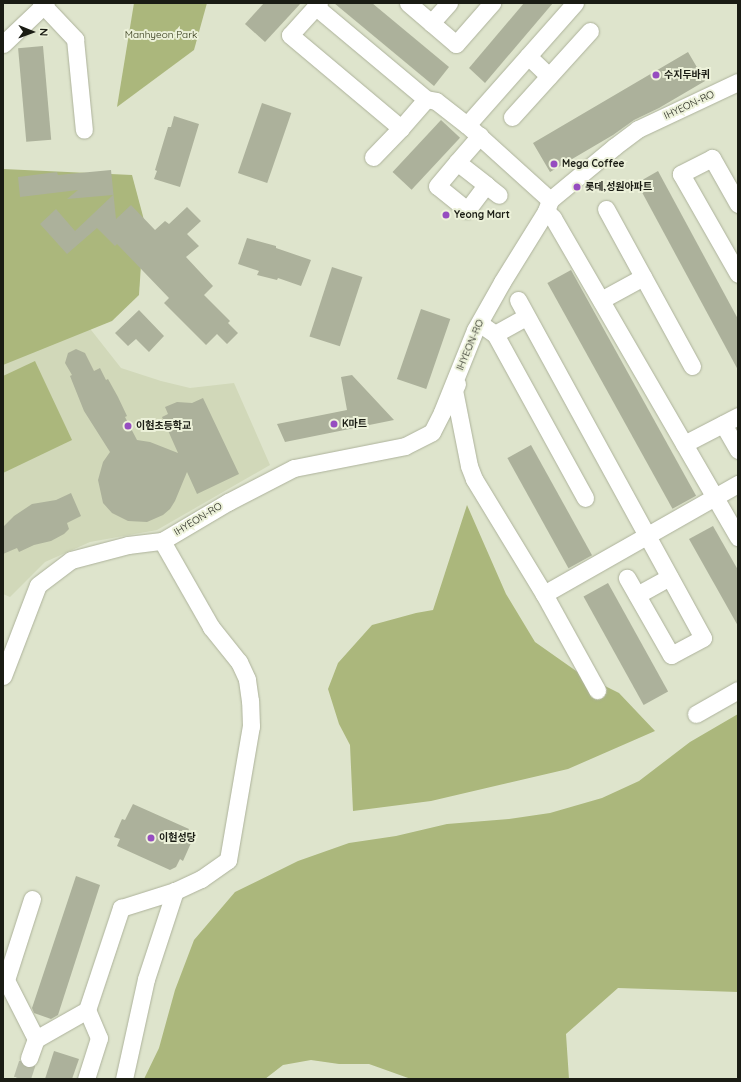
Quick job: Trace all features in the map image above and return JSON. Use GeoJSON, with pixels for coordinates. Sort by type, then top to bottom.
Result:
{"type":"FeatureCollection","features":[{"type":"Feature","properties":{"kind":"street"},"geometry":{"type":"LineString","coordinates":[[408,3],[456,44],[492,3]]}},
{"type":"Feature","properties":{"kind":"street"},"geometry":{"type":"LineString","coordinates":[[431,22],[449,3]]}},
{"type":"Feature","properties":{"kind":"street"},"geometry":{"type":"LineString","coordinates":[[467,125],[574,3]]}},
{"type":"Feature","properties":{"kind":"street"},"geometry":{"type":"LineString","coordinates":[[3,44],[44,4],[75,39],[84,130]]}},
{"type":"Feature","properties":{"kind":"street"},"geometry":{"type":"LineString","coordinates":[[401,128],[290,35],[318,5],[426,99],[436,101],[480,136],[549,210],[738,537]]}},
{"type":"Feature","properties":{"kind":"street"},"geometry":{"type":"LineString","coordinates":[[512,117],[590,31]]}},
{"type":"Feature","properties":{"kind":"street"},"geometry":{"type":"LineString","coordinates":[[528,56],[549,76]]}},
{"type":"Feature","properties":{"kind":"street","name":"IHYEON-RO"},"geometry":{"type":"LineString","coordinates":[[3,676],[38,585],[72,560],[128,545],[162,541],[228,502],[294,468],[405,446],[432,432],[442,412],[475,330],[502,282],[549,210],[614,147],[638,129],[738,82]]}},
{"type":"Feature","properties":{"kind":"street"},"geometry":{"type":"LineString","coordinates":[[373,157],[426,99]]}},
{"type":"Feature","properties":{"kind":"street"},"geometry":{"type":"LineString","coordinates":[[457,162],[493,190],[466,210],[437,186],[457,162],[480,136]]}},
{"type":"Feature","properties":{"kind":"street"},"geometry":{"type":"LineString","coordinates":[[738,204],[712,158],[681,174],[738,274]]}},
{"type":"Feature","properties":{"kind":"street"},"geometry":{"type":"LineString","coordinates":[[606,209],[692,366]]}},
{"type":"Feature","properties":{"kind":"street"},"geometry":{"type":"LineString","coordinates":[[549,210],[536,230],[488,330],[454,390],[469,466],[474,480],[544,594],[597,690]]}},
{"type":"Feature","properties":{"kind":"street"},"geometry":{"type":"LineString","coordinates":[[601,300],[643,277]]}},
{"type":"Feature","properties":{"kind":"street"},"geometry":{"type":"LineString","coordinates":[[518,300],[703,638],[671,654],[627,578]]}},
{"type":"Feature","properties":{"kind":"street"},"geometry":{"type":"LineString","coordinates":[[488,330],[526,316]]}},
{"type":"Feature","properties":{"kind":"street"},"geometry":{"type":"LineString","coordinates":[[488,330],[585,498]]}},
{"type":"Feature","properties":{"kind":"street"},"geometry":{"type":"LineString","coordinates":[[684,444],[738,416]]}},
{"type":"Feature","properties":{"kind":"street"},"geometry":{"type":"LineString","coordinates":[[723,424],[738,450]]}},
{"type":"Feature","properties":{"kind":"street"},"geometry":{"type":"LineString","coordinates":[[544,594],[716,498],[738,484]]}},
{"type":"Feature","properties":{"kind":"street"},"geometry":{"type":"LineString","coordinates":[[86,1079],[99,1038],[87,1010],[121,908],[175,891],[201,879],[228,860],[251,726],[247,679],[239,662],[212,627],[162,541]]}},
{"type":"Feature","properties":{"kind":"street"},"geometry":{"type":"LineString","coordinates":[[637,595],[669,577]]}},
{"type":"Feature","properties":{"kind":"street"},"geometry":{"type":"LineString","coordinates":[[696,714],[738,690]]}},
{"type":"Feature","properties":{"kind":"street"},"geometry":{"type":"LineString","coordinates":[[124,1079],[146,979],[175,891]]}},
{"type":"Feature","properties":{"kind":"street"},"geometry":{"type":"LineString","coordinates":[[32,899],[6,980],[36,1039]]}},
{"type":"Feature","properties":{"kind":"street"},"geometry":{"type":"LineString","coordinates":[[29,1058],[36,1039],[87,1010]]}},
{"type":"Feature","properties":{"kind":"shaded area","name":"이현초등학교"},"geometry":{"type":"Polygon","coordinates":[[[84,321],[121,368],[161,381],[190,388],[234,383],[270,465],[157,530],[90,542],[45,562],[10,597],[3,594],[3,364],[84,321]]]}},
{"type":"Feature","properties":{"kind":"green space","name":"Manhyeon Park"},"geometry":{"type":"Polygon","coordinates":[[[134,3],[207,3],[194,50],[117,107],[134,3]]]}},
{"type":"Feature","properties":{"kind":"green space"},"geometry":{"type":"Polygon","coordinates":[[[3,169],[132,175],[144,220],[139,295],[112,321],[3,365],[3,169]]]}},
{"type":"Feature","properties":{"kind":"green space"},"geometry":{"type":"Polygon","coordinates":[[[35,361],[72,440],[3,473],[3,376],[35,361]]]}},
{"type":"Feature","properties":{"kind":"green space"},"geometry":{"type":"Polygon","coordinates":[[[467,505],[506,594],[535,642],[579,673],[619,693],[655,731],[568,769],[431,801],[353,811],[350,745],[339,724],[328,689],[338,663],[372,625],[433,610],[467,505]]]}},
{"type":"Feature","properties":{"kind":"green space"},"geometry":{"type":"Polygon","coordinates":[[[738,714],[738,992],[618,988],[566,1034],[569,1079],[411,1079],[369,1064],[339,1064],[311,1060],[283,1065],[265,1079],[144,1079],[159,1048],[175,990],[194,940],[235,892],[298,861],[349,843],[396,836],[447,824],[509,819],[550,813],[602,798],[639,781],[690,742],[738,714]]]}},
{"type":"Feature","properties":{"kind":"building"},"geometry":{"type":"Polygon","coordinates":[[[264,3],[301,3],[265,42],[245,24],[264,3]]]}},
{"type":"Feature","properties":{"kind":"building"},"geometry":{"type":"Polygon","coordinates":[[[334,3],[372,3],[449,67],[434,86],[334,3]]]}},
{"type":"Feature","properties":{"kind":"building"},"geometry":{"type":"Polygon","coordinates":[[[524,3],[553,3],[485,83],[469,68],[524,3]]]}},
{"type":"Feature","properties":{"kind":"building"},"geometry":{"type":"Polygon","coordinates":[[[43,46],[51,140],[26,142],[18,48],[43,46]]]}},
{"type":"Feature","properties":{"kind":"building"},"geometry":{"type":"Polygon","coordinates":[[[688,52],[705,81],[659,108],[634,120],[613,135],[550,172],[533,143],[688,52]]]}},
{"type":"Feature","properties":{"kind":"building"},"geometry":{"type":"Polygon","coordinates":[[[262,103],[291,113],[267,183],[238,173],[262,103]]]}},
{"type":"Feature","properties":{"kind":"building"},"geometry":{"type":"Polygon","coordinates":[[[174,116],[199,124],[180,187],[154,179],[157,171],[155,170],[168,127],[171,127],[174,116]]]}},
{"type":"Feature","properties":{"kind":"building"},"geometry":{"type":"Polygon","coordinates":[[[441,120],[460,138],[412,190],[393,172],[441,120]]]}},
{"type":"Feature","properties":{"kind":"building"},"geometry":{"type":"Polygon","coordinates":[[[111,170],[116,219],[131,205],[155,230],[165,221],[169,224],[187,207],[201,221],[187,234],[199,246],[186,257],[213,286],[204,295],[230,321],[228,323],[238,333],[227,344],[217,334],[206,345],[164,303],[169,298],[117,244],[115,246],[97,228],[67,254],[40,224],[56,209],[75,231],[113,195],[67,199],[78,190],[20,197],[18,177],[57,172],[58,175],[111,170]]]}},
{"type":"Feature","properties":{"kind":"building"},"geometry":{"type":"Polygon","coordinates":[[[658,171],[738,319],[738,370],[637,183],[658,171]]]}},
{"type":"Feature","properties":{"kind":"building"},"geometry":{"type":"Polygon","coordinates":[[[247,238],[276,246],[276,248],[311,260],[301,286],[278,278],[277,280],[257,275],[259,271],[238,264],[247,238]]]}},
{"type":"Feature","properties":{"kind":"building"},"geometry":{"type":"Polygon","coordinates":[[[332,267],[362,277],[340,346],[309,336],[332,267]]]}},
{"type":"Feature","properties":{"kind":"building"},"geometry":{"type":"Polygon","coordinates":[[[571,270],[696,496],[672,509],[547,283],[571,270]]]}},
{"type":"Feature","properties":{"kind":"building"},"geometry":{"type":"Polygon","coordinates":[[[421,309],[450,319],[426,389],[397,379],[421,309]]]}},
{"type":"Feature","properties":{"kind":"building"},"geometry":{"type":"Polygon","coordinates":[[[139,310],[164,336],[149,352],[136,339],[128,346],[115,333],[139,310]]]}},
{"type":"Feature","properties":{"kind":"building"},"geometry":{"type":"Polygon","coordinates":[[[76,349],[85,353],[94,371],[100,368],[106,380],[108,379],[118,397],[127,416],[125,417],[137,440],[150,442],[178,453],[162,417],[168,414],[165,407],[177,402],[192,403],[203,398],[239,474],[197,494],[187,472],[175,501],[170,509],[163,515],[147,522],[128,521],[112,513],[103,503],[98,480],[103,462],[110,452],[84,411],[70,376],[72,375],[65,363],[68,353],[76,349]]]}},
{"type":"Feature","properties":{"kind":"building"},"geometry":{"type":"Polygon","coordinates":[[[352,375],[394,420],[285,442],[277,424],[347,410],[341,377],[352,375]]]}},
{"type":"Feature","properties":{"kind":"building"},"geometry":{"type":"Polygon","coordinates":[[[531,445],[592,555],[568,568],[507,458],[531,445]]]}},
{"type":"Feature","properties":{"kind":"building"},"geometry":{"type":"Polygon","coordinates":[[[71,493],[81,516],[67,523],[69,529],[64,534],[51,541],[34,545],[19,552],[17,548],[3,554],[3,527],[14,516],[32,504],[56,500],[71,493]]]}},
{"type":"Feature","properties":{"kind":"building"},"geometry":{"type":"Polygon","coordinates":[[[713,526],[738,570],[738,626],[689,539],[713,526]]]}},
{"type":"Feature","properties":{"kind":"building"},"geometry":{"type":"Polygon","coordinates":[[[608,583],[668,691],[644,705],[584,597],[608,583]]]}},
{"type":"Feature","properties":{"kind":"building","name":"이현성당"},"geometry":{"type":"Polygon","coordinates":[[[133,804],[189,829],[184,840],[191,843],[183,861],[180,859],[176,867],[170,870],[117,846],[120,839],[114,837],[122,819],[125,820],[133,804]]]}},
{"type":"Feature","properties":{"kind":"building"},"geometry":{"type":"Polygon","coordinates":[[[76,876],[100,885],[58,1015],[51,1019],[34,1013],[32,1008],[76,876]]]}},
{"type":"Feature","properties":{"kind":"building"},"geometry":{"type":"Polygon","coordinates":[[[54,1051],[79,1059],[72,1079],[45,1079],[54,1051]]]}},
{"type":"Feature","properties":{"kind":"tunnel"},"geometry":{"type":"LineString","coordinates":[[22,1079],[29,1058]]}},
{"type":"Feature","properties":{"kind":"place","name":"수지두바퀴"},"geometry":{"type":"Point","coordinates":[656,75]}},
{"type":"Feature","properties":{"kind":"place","name":"Mega Coffee"},"geometry":{"type":"Point","coordinates":[554,164]}},
{"type":"Feature","properties":{"kind":"place","name":"롯데,성원아파트"},"geometry":{"type":"Point","coordinates":[577,187]}},
{"type":"Feature","properties":{"kind":"place","name":"Yeong Mart"},"geometry":{"type":"Point","coordinates":[446,215]}},
{"type":"Feature","properties":{"kind":"place","name":"K마트"},"geometry":{"type":"Point","coordinates":[334,424]}},
{"type":"Feature","properties":{"kind":"place","name":"이현초등학교"},"geometry":{"type":"Point","coordinates":[128,426]}},
{"type":"Feature","properties":{"kind":"place","name":"이현성당"},"geometry":{"type":"Point","coordinates":[151,838]}}]}
